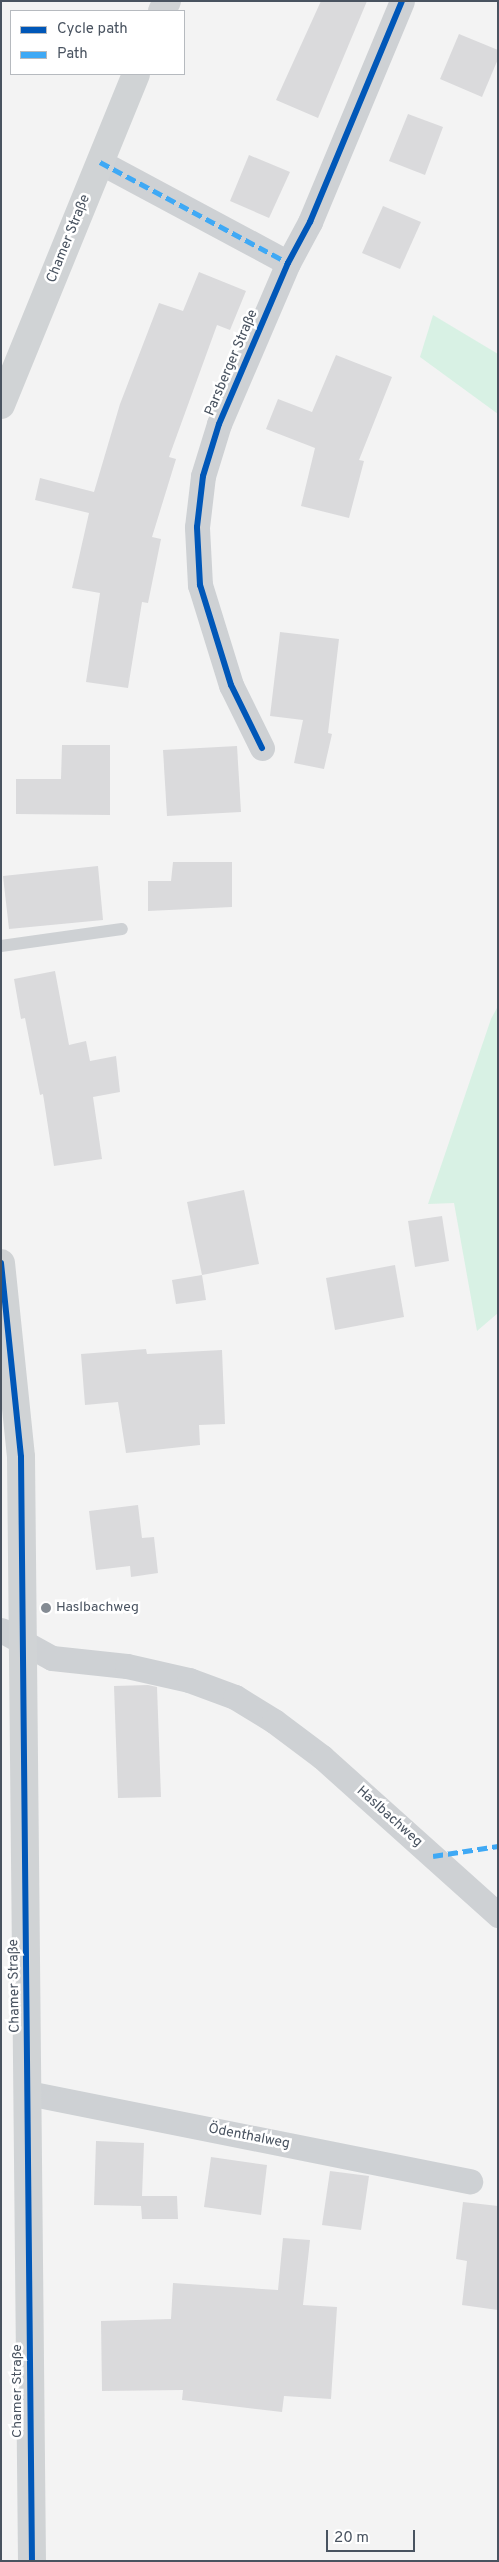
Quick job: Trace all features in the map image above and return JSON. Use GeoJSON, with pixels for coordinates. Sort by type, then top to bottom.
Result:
{"type":"FeatureCollection","features":[{"type":"Feature","properties":{"kind":"street","name":"Parsberger Straße"},"geometry":{"type":"LineString","coordinates":[[262,748],[231,685],[216,642],[200,585],[198,527],[203,476],[219,424],[288,263],[310,222],[402,1]]}},
{"type":"Feature","properties":{"kind":"street","name":"Chamer Straße"},"geometry":{"type":"LineString","coordinates":[[1,405],[136,75]]}},
{"type":"Feature","properties":{"kind":"street"},"geometry":{"type":"LineString","coordinates":[[100,162],[288,263]]}},
{"type":"Feature","properties":{"kind":"street","name":"Chamer Straße"},"geometry":{"type":"LineString","coordinates":[[1,1263],[21,1457],[12,1637],[28,2093],[32,2561]]}},
{"type":"Feature","properties":{"kind":"street","name":"Haslbachweg"},"geometry":{"type":"LineString","coordinates":[[12,1637],[52,1658],[126,1666],[189,1680],[235,1697],[274,1721],[322,1757],[498,1915]]}},
{"type":"Feature","properties":{"kind":"street","name":"Ödenthalweg"},"geometry":{"type":"LineString","coordinates":[[28,2093],[470,2181]]}},
{"type":"Feature","properties":{"kind":"lane"},"geometry":{"type":"LineString","coordinates":[[1,946],[122,929]]}},
{"type":"Feature","properties":{"kind":"green space"},"geometry":{"type":"Polygon","coordinates":[[[433,315],[498,354],[498,414],[420,357],[433,315]]]}},
{"type":"Feature","properties":{"kind":"green space"},"geometry":{"type":"Polygon","coordinates":[[[498,1006],[498,1313],[477,1331],[454,1203],[428,1204],[491,1019],[498,1006]]]}},
{"type":"Feature","properties":{"kind":"building"},"geometry":{"type":"Polygon","coordinates":[[[321,1],[367,1],[318,118],[276,100],[321,1]]]}},
{"type":"Feature","properties":{"kind":"building"},"geometry":{"type":"Polygon","coordinates":[[[459,34],[498,50],[498,59],[482,97],[440,79],[459,34]]]}},
{"type":"Feature","properties":{"kind":"building"},"geometry":{"type":"Polygon","coordinates":[[[408,114],[443,127],[425,175],[389,161],[408,114]]]}},
{"type":"Feature","properties":{"kind":"building"},"geometry":{"type":"Polygon","coordinates":[[[249,155],[290,172],[269,218],[230,201],[249,155]]]}},
{"type":"Feature","properties":{"kind":"building"},"geometry":{"type":"Polygon","coordinates":[[[383,206],[421,222],[400,269],[362,253],[383,206]]]}},
{"type":"Feature","properties":{"kind":"building"},"geometry":{"type":"Polygon","coordinates":[[[199,272],[246,291],[230,330],[217,325],[169,457],[176,459],[152,537],[161,539],[148,603],[142,602],[128,688],[86,682],[100,593],[72,588],[89,513],[35,500],[40,478],[94,492],[120,404],[159,303],[183,311],[199,272]]]}},
{"type":"Feature","properties":{"kind":"building"},"geometry":{"type":"Polygon","coordinates":[[[336,355],[392,377],[359,460],[364,461],[349,518],[301,506],[315,448],[266,429],[278,399],[312,412],[336,355]]]}},
{"type":"Feature","properties":{"kind":"building"},"geometry":{"type":"Polygon","coordinates":[[[280,632],[339,639],[328,733],[332,734],[324,769],[294,763],[303,720],[270,716],[280,632]]]}},
{"type":"Feature","properties":{"kind":"building"},"geometry":{"type":"Polygon","coordinates":[[[62,745],[110,745],[110,815],[16,814],[16,779],[61,779],[62,745]]]}},
{"type":"Feature","properties":{"kind":"building"},"geometry":{"type":"Polygon","coordinates":[[[237,746],[241,812],[167,816],[163,750],[237,746]]]}},
{"type":"Feature","properties":{"kind":"building"},"geometry":{"type":"Polygon","coordinates":[[[173,862],[232,862],[232,907],[148,911],[148,881],[171,881],[173,862]]]}},
{"type":"Feature","properties":{"kind":"building"},"geometry":{"type":"Polygon","coordinates":[[[98,866],[103,920],[9,929],[3,876],[98,866]]]}},
{"type":"Feature","properties":{"kind":"building"},"geometry":{"type":"Polygon","coordinates":[[[55,971],[69,1045],[86,1041],[90,1061],[116,1056],[120,1092],[93,1097],[102,1159],[54,1166],[43,1094],[40,1095],[25,1018],[21,1019],[14,979],[55,971]]]}},
{"type":"Feature","properties":{"kind":"building"},"geometry":{"type":"Polygon","coordinates":[[[244,1190],[259,1264],[202,1275],[187,1202],[244,1190]]]}},
{"type":"Feature","properties":{"kind":"building"},"geometry":{"type":"Polygon","coordinates":[[[442,1216],[449,1261],[415,1267],[408,1221],[442,1216]]]}},
{"type":"Feature","properties":{"kind":"building"},"geometry":{"type":"Polygon","coordinates":[[[395,1265],[404,1317],[335,1330],[326,1278],[395,1265]]]}},
{"type":"Feature","properties":{"kind":"building"},"geometry":{"type":"Polygon","coordinates":[[[202,1275],[206,1300],[176,1304],[172,1280],[202,1275]]]}},
{"type":"Feature","properties":{"kind":"building"},"geometry":{"type":"Polygon","coordinates":[[[146,1349],[147,1354],[222,1350],[225,1424],[199,1425],[200,1445],[126,1453],[118,1402],[85,1405],[81,1354],[146,1349]]]}},
{"type":"Feature","properties":{"kind":"building"},"geometry":{"type":"Polygon","coordinates":[[[138,1505],[142,1538],[154,1537],[158,1573],[131,1577],[130,1566],[96,1570],[89,1511],[138,1505]]]}},
{"type":"Feature","properties":{"kind":"building"},"geometry":{"type":"Polygon","coordinates":[[[148,1685],[157,1687],[161,1797],[118,1798],[114,1686],[148,1685]]]}},
{"type":"Feature","properties":{"kind":"building"},"geometry":{"type":"Polygon","coordinates":[[[96,2141],[144,2143],[142,2196],[177,2196],[178,2219],[142,2219],[141,2206],[94,2205],[96,2141]]]}},
{"type":"Feature","properties":{"kind":"building"},"geometry":{"type":"Polygon","coordinates":[[[211,2157],[267,2165],[261,2215],[204,2207],[211,2157]]]}},
{"type":"Feature","properties":{"kind":"building"},"geometry":{"type":"Polygon","coordinates":[[[330,2171],[369,2176],[361,2230],[322,2225],[330,2171]]]}},
{"type":"Feature","properties":{"kind":"building"},"geometry":{"type":"Polygon","coordinates":[[[463,2202],[498,2206],[498,2310],[462,2305],[467,2261],[456,2259],[463,2202]]]}},
{"type":"Feature","properties":{"kind":"building"},"geometry":{"type":"Polygon","coordinates":[[[283,2238],[310,2240],[303,2305],[337,2307],[331,2399],[284,2396],[282,2412],[182,2400],[183,2390],[102,2391],[101,2321],[171,2319],[173,2283],[278,2290],[283,2238]]]}},
{"type":"Feature","properties":{"kind":"marked path"},"geometry":{"type":"LineString","coordinates":[[100,162],[288,263]]}},
{"type":"Feature","properties":{"kind":"marked path"},"geometry":{"type":"LineString","coordinates":[[433,1856],[498,1846]]}},
{"type":"Feature","properties":{"kind":"cycle path"},"geometry":{"type":"LineString","coordinates":[[262,748],[231,685],[200,585],[197,527],[203,476],[219,424],[288,263],[310,222],[402,1]]}},
{"type":"Feature","properties":{"kind":"cycle path"},"geometry":{"type":"LineString","coordinates":[[1,1263],[21,1457],[32,2561]]}},
{"type":"Feature","properties":{"kind":"place","name":"Haslbachweg"},"geometry":{"type":"Point","coordinates":[46,1608]}}]}
